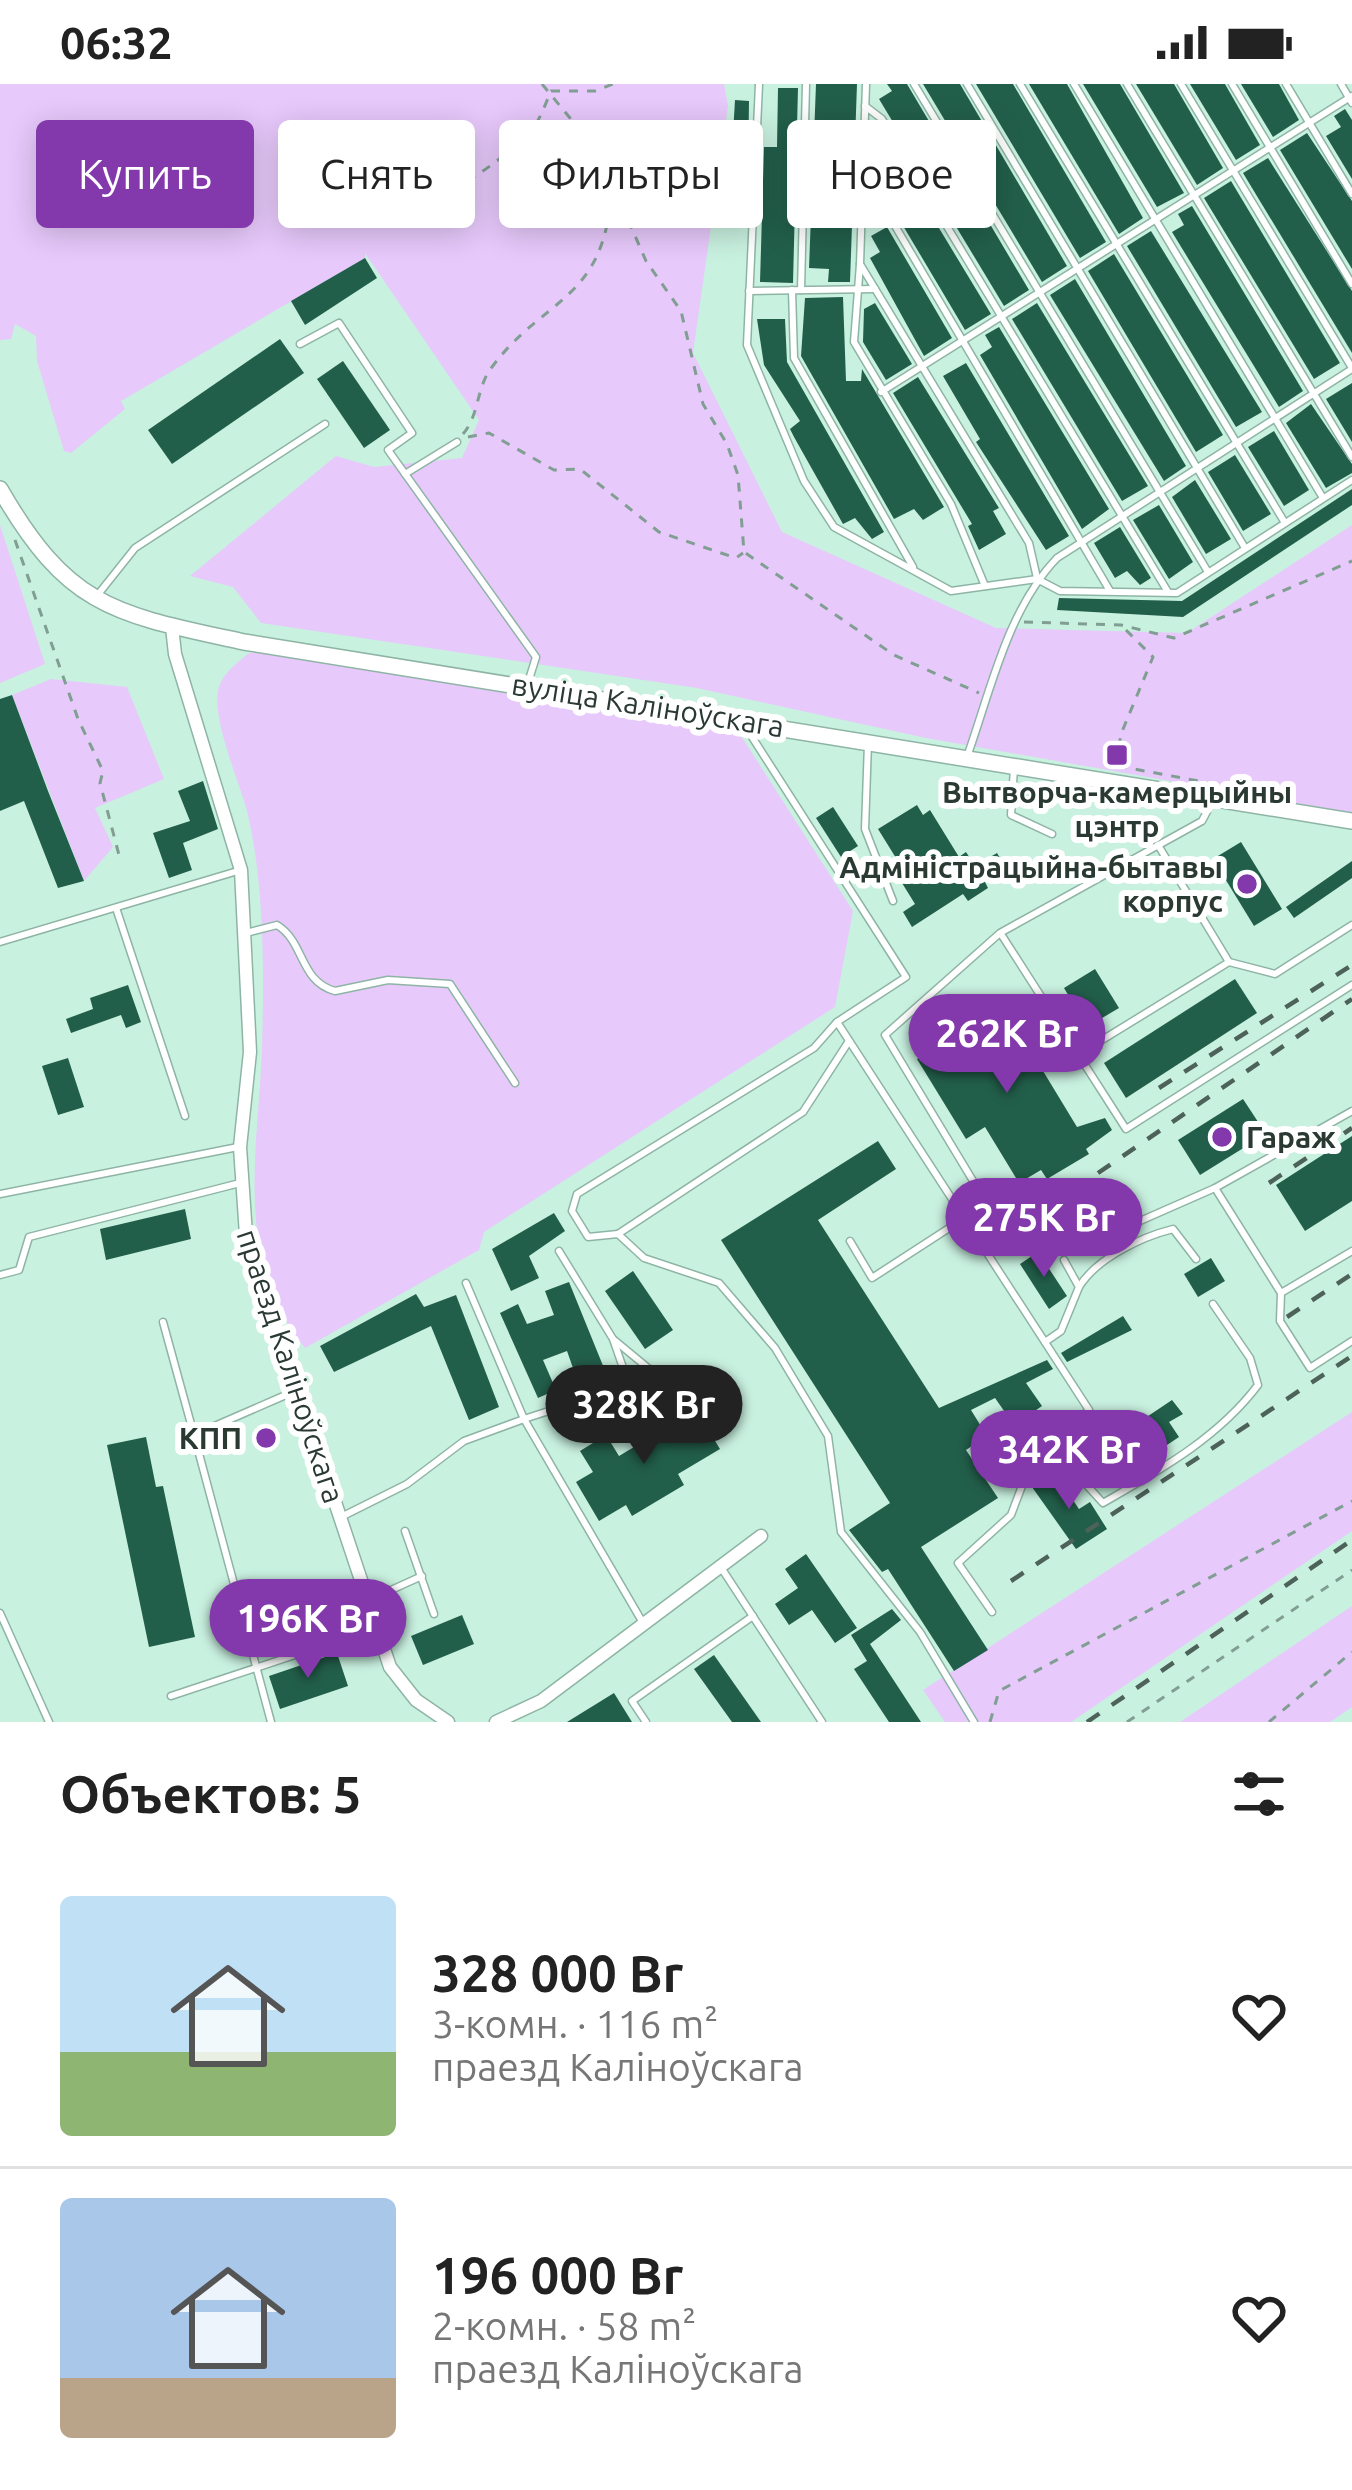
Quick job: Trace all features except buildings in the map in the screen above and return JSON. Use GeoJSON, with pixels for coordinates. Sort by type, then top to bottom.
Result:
{"type":"FeatureCollection","features":[{"type":"Feature","properties":{"kind":"street","name":"вуліца Каліноўскага"},"geometry":{"type":"LineString","coordinates":[[0,489],[31,543],[60,576],[94,599],[172,626],[1015,765],[1116,773],[1215,797],[1352,821]]}},
{"type":"Feature","properties":{"kind":"street","name":"праезд Каліноўскага"},"geometry":{"type":"LineString","coordinates":[[172,626],[175,654],[241,870],[250,1052],[240,1147],[246,1235],[295,1391],[401,1686],[448,1722]]}},
{"type":"Feature","properties":{"kind":"street"},"geometry":{"type":"LineString","coordinates":[[496,1722],[541,1701],[761,1536]]}},
{"type":"Feature","properties":{"kind":"lane"},"geometry":{"type":"LineString","coordinates":[[759,84],[747,344],[804,481],[834,527],[950,591],[1037,579],[1060,591],[1177,593],[1352,480]]}},
{"type":"Feature","properties":{"kind":"lane"},"geometry":{"type":"LineString","coordinates":[[806,84],[794,358],[916,572]]}},
{"type":"Feature","properties":{"kind":"lane"},"geometry":{"type":"LineString","coordinates":[[864,120],[866,84]]}},
{"type":"Feature","properties":{"kind":"lane"},"geometry":{"type":"LineString","coordinates":[[914,84],[1208,572]]}},
{"type":"Feature","properties":{"kind":"lane"},"geometry":{"type":"LineString","coordinates":[[967,84],[1245,548]]}},
{"type":"Feature","properties":{"kind":"lane"},"geometry":{"type":"LineString","coordinates":[[1020,84],[1285,523]]}},
{"type":"Feature","properties":{"kind":"lane"},"geometry":{"type":"LineString","coordinates":[[1074,84],[1323,498]]}},
{"type":"Feature","properties":{"kind":"lane"},"geometry":{"type":"LineString","coordinates":[[1126,84],[1352,457]]}},
{"type":"Feature","properties":{"kind":"lane"},"geometry":{"type":"LineString","coordinates":[[967,757],[1037,579],[1082,542],[1352,368],[1181,84]]}},
{"type":"Feature","properties":{"kind":"lane"},"geometry":{"type":"LineString","coordinates":[[1232,84],[1352,284]]}},
{"type":"Feature","properties":{"kind":"lane"},"geometry":{"type":"LineString","coordinates":[[1286,84],[1352,194]]}},
{"type":"Feature","properties":{"kind":"lane"},"geometry":{"type":"LineString","coordinates":[[880,392],[1351,99],[1341,84]]}},
{"type":"Feature","properties":{"kind":"lane"},"geometry":{"type":"LineString","coordinates":[[865,106],[882,119],[1168,592]]}},
{"type":"Feature","properties":{"kind":"lane"},"geometry":{"type":"LineString","coordinates":[[860,228],[854,342],[951,504],[985,586]]}},
{"type":"Feature","properties":{"kind":"lane"},"geometry":{"type":"LineString","coordinates":[[896,228],[1110,591]]}},
{"type":"Feature","properties":{"kind":"lane"},"geometry":{"type":"LineString","coordinates":[[860,264],[1029,543],[1037,579]]}},
{"type":"Feature","properties":{"kind":"lane"},"geometry":{"type":"LineString","coordinates":[[749,291],[875,289]]}},
{"type":"Feature","properties":{"kind":"lane"},"geometry":{"type":"LineString","coordinates":[[300,344],[339,323],[412,433],[388,450],[536,657],[527,686]]}},
{"type":"Feature","properties":{"kind":"lane"},"geometry":{"type":"LineString","coordinates":[[94,599],[135,548],[326,424]]}},
{"type":"Feature","properties":{"kind":"lane"},"geometry":{"type":"LineString","coordinates":[[405,474],[459,440]]}},
{"type":"Feature","properties":{"kind":"lane"},"geometry":{"type":"LineString","coordinates":[[738,719],[906,977],[837,1022],[814,1048],[577,1194],[572,1211],[588,1238],[617,1234],[803,1112],[849,1041]]}},
{"type":"Feature","properties":{"kind":"lane"},"geometry":{"type":"LineString","coordinates":[[868,740],[865,829],[893,901]]}},
{"type":"Feature","properties":{"kind":"lane"},"geometry":{"type":"LineString","coordinates":[[1015,765],[1012,815],[1052,834]]}},
{"type":"Feature","properties":{"kind":"lane"},"geometry":{"type":"LineString","coordinates":[[1215,797],[1202,820],[1000,933],[886,1035],[993,1214],[1090,1243],[1215,1188],[1352,1111]]}},
{"type":"Feature","properties":{"kind":"lane"},"geometry":{"type":"LineString","coordinates":[[1158,845],[1229,962],[1275,974],[1352,925]]}},
{"type":"Feature","properties":{"kind":"lane"},"geometry":{"type":"LineString","coordinates":[[0,942],[241,870]]}},
{"type":"Feature","properties":{"kind":"lane"},"geometry":{"type":"LineString","coordinates":[[116,908],[185,1116]]}},
{"type":"Feature","properties":{"kind":"lane"},"geometry":{"type":"LineString","coordinates":[[246,933],[277,925],[286,930],[306,971],[323,988],[335,991],[388,980],[450,984],[515,1083]]}},
{"type":"Feature","properties":{"kind":"lane"},"geometry":{"type":"LineString","coordinates":[[1344,931],[1352,944]]}},
{"type":"Feature","properties":{"kind":"lane"},"geometry":{"type":"LineString","coordinates":[[1000,933],[1126,1130],[1352,985]]}},
{"type":"Feature","properties":{"kind":"lane"},"geometry":{"type":"LineString","coordinates":[[1076,1056],[1229,962]]}},
{"type":"Feature","properties":{"kind":"lane"},"geometry":{"type":"LineString","coordinates":[[837,1022],[1089,1410],[1033,1457],[1011,1515],[958,1563],[992,1612]]}},
{"type":"Feature","properties":{"kind":"lane"},"geometry":{"type":"LineString","coordinates":[[0,1182],[2,1193],[240,1147]]}},
{"type":"Feature","properties":{"kind":"lane"},"geometry":{"type":"LineString","coordinates":[[0,1275],[19,1270],[29,1237],[240,1183]]}},
{"type":"Feature","properties":{"kind":"lane"},"geometry":{"type":"LineString","coordinates":[[1215,1188],[1281,1293],[1280,1321],[1310,1368],[1352,1341]]}},
{"type":"Feature","properties":{"kind":"lane"},"geometry":{"type":"LineString","coordinates":[[850,1241],[872,1278],[963,1219]]}},
{"type":"Feature","properties":{"kind":"lane"},"geometry":{"type":"LineString","coordinates":[[1045,1342],[1061,1331],[1079,1287],[1106,1260],[1173,1229],[1196,1259]]}},
{"type":"Feature","properties":{"kind":"lane"},"geometry":{"type":"LineString","coordinates":[[617,1234],[644,1258],[719,1283],[775,1348],[828,1436],[841,1532],[920,1633],[974,1722]]}},
{"type":"Feature","properties":{"kind":"lane"},"geometry":{"type":"LineString","coordinates":[[1281,1293],[1352,1251]]}},
{"type":"Feature","properties":{"kind":"lane"},"geometry":{"type":"LineString","coordinates":[[340,1517],[407,1484],[464,1441],[629,1385],[613,1339],[559,1252]]}},
{"type":"Feature","properties":{"kind":"lane"},"geometry":{"type":"LineString","coordinates":[[1064,1260],[1079,1287]]}},
{"type":"Feature","properties":{"kind":"lane"},"geometry":{"type":"LineString","coordinates":[[466,1283],[524,1419],[645,1626]]}},
{"type":"Feature","properties":{"kind":"lane"},"geometry":{"type":"LineString","coordinates":[[981,1447],[992,1461],[1064,1460],[1103,1503],[1177,1460],[1237,1413],[1258,1385],[1250,1358],[1213,1304]]}},
{"type":"Feature","properties":{"kind":"lane"},"geometry":{"type":"LineString","coordinates":[[163,1322],[271,1722]]}},
{"type":"Feature","properties":{"kind":"lane"},"geometry":{"type":"LineString","coordinates":[[613,1339],[648,1368]]}},
{"type":"Feature","properties":{"kind":"lane"},"geometry":{"type":"LineString","coordinates":[[194,1435],[295,1391]]}},
{"type":"Feature","properties":{"kind":"lane"},"geometry":{"type":"LineString","coordinates":[[405,1531],[434,1614]]}},
{"type":"Feature","properties":{"kind":"lane"},"geometry":{"type":"LineString","coordinates":[[721,1567],[822,1722]]}},
{"type":"Feature","properties":{"kind":"lane"},"geometry":{"type":"LineString","coordinates":[[369,1600],[422,1576]]}},
{"type":"Feature","properties":{"kind":"lane"},"geometry":{"type":"LineString","coordinates":[[0,1613],[49,1722]]}},
{"type":"Feature","properties":{"kind":"lane"},"geometry":{"type":"LineString","coordinates":[[646,1722],[632,1701],[753,1616]]}},
{"type":"Feature","properties":{"kind":"lane"},"geometry":{"type":"LineString","coordinates":[[171,1696],[325,1645]]}},
{"type":"Feature","properties":{"kind":"path"},"geometry":{"type":"LineString","coordinates":[[542,84],[568,120]]}},
{"type":"Feature","properties":{"kind":"path"},"geometry":{"type":"LineString","coordinates":[[551,91],[595,91],[614,84]]}},
{"type":"Feature","properties":{"kind":"path"},"geometry":{"type":"LineString","coordinates":[[475,176],[534,126],[551,91]]}},
{"type":"Feature","properties":{"kind":"path"},"geometry":{"type":"LineString","coordinates":[[459,440],[474,422],[490,368],[589,272],[607,228]]}},
{"type":"Feature","properties":{"kind":"path"},"geometry":{"type":"LineString","coordinates":[[630,228],[688,327],[703,404],[728,444],[737,475],[744,552]]}},
{"type":"Feature","properties":{"kind":"path"},"geometry":{"type":"LineString","coordinates":[[459,440],[489,433],[554,470],[580,469],[674,540],[736,558],[744,552]]}},
{"type":"Feature","properties":{"kind":"path"},"geometry":{"type":"LineString","coordinates":[[9,522],[49,640],[103,771],[100,783],[119,855]]}},
{"type":"Feature","properties":{"kind":"path"},"geometry":{"type":"LineString","coordinates":[[744,552],[894,655],[988,697]]}},
{"type":"Feature","properties":{"kind":"path"},"geometry":{"type":"LineString","coordinates":[[1018,621],[1121,625],[1174,638],[1352,561]]}},
{"type":"Feature","properties":{"kind":"path"},"geometry":{"type":"LineString","coordinates":[[1121,625],[1154,657],[1121,734],[1116,773],[1236,786]]}},
{"type":"Feature","properties":{"kind":"path"},"geometry":{"type":"LineString","coordinates":[[990,1722],[999,1690],[1352,1501]]}},
{"type":"Feature","properties":{"kind":"path"},"geometry":{"type":"LineString","coordinates":[[1127,1722],[1352,1570]]}},
{"type":"Feature","properties":{"kind":"path"},"geometry":{"type":"LineString","coordinates":[[1269,1722],[1352,1652]]}},
{"type":"Feature","properties":{"kind":"shaded area"},"geometry":{"type":"Polygon","coordinates":[[[0,84],[724,84],[726,120],[499,120],[499,228],[711,228],[693,353],[782,532],[996,628],[1187,633],[1352,525],[1352,813],[926,738],[697,688],[261,623],[233,587],[190,576],[336,456],[374,467],[462,458],[479,420],[365,253],[365,258],[121,401],[125,409],[71,453],[64,451],[37,361],[36,336],[15,324],[11,339],[0,340],[0,84]]]}},
{"type":"Feature","properties":{"kind":"shaded area"},"geometry":{"type":"Polygon","coordinates":[[[0,525],[45,664],[0,683],[0,525]]]}},
{"type":"Feature","properties":{"kind":"shaded area"},"geometry":{"type":"Polygon","coordinates":[[[272,652],[717,722],[738,731],[853,911],[835,1007],[484,1232],[479,1250],[305,1348],[282,1314],[267,1279],[259,1242],[255,1166],[263,1020],[260,899],[247,811],[217,699],[221,682],[236,664],[249,653],[272,652]]]}},
{"type":"Feature","properties":{"kind":"shaded area"},"geometry":{"type":"Polygon","coordinates":[[[51,679],[127,687],[164,779],[95,808],[113,847],[84,881],[12,695],[51,679]]]}},
{"type":"Feature","properties":{"kind":"shaded area"},"geometry":{"type":"Polygon","coordinates":[[[1352,1412],[1352,1531],[1071,1722],[945,1722],[923,1690],[1352,1412]]]}},
{"type":"Feature","properties":{"kind":"shaded area"},"geometry":{"type":"Polygon","coordinates":[[[1352,1606],[1352,1707],[1330,1722],[1180,1722],[1352,1606]]]}},
{"type":"Feature","properties":{"kind":"railway"},"geometry":{"type":"LineString","coordinates":[[1159,1088],[1352,965]]}},
{"type":"Feature","properties":{"kind":"railway"},"geometry":{"type":"LineString","coordinates":[[1098,1173],[1352,999]]}},
{"type":"Feature","properties":{"kind":"railway"},"geometry":{"type":"LineString","coordinates":[[1269,1183],[1352,1128]]}},
{"type":"Feature","properties":{"kind":"railway"},"geometry":{"type":"LineString","coordinates":[[1287,1317],[1352,1274]]}},
{"type":"Feature","properties":{"kind":"railway"},"geometry":{"type":"LineString","coordinates":[[1011,1581],[1352,1356]]}},
{"type":"Feature","properties":{"kind":"railway"},"geometry":{"type":"LineString","coordinates":[[1087,1722],[1352,1540]]}},
{"type":"Feature","properties":{"kind":"place","name":"Вытворча-камерцыйны цэнтр"},"geometry":{"type":"Point","coordinates":[1117,755]}},
{"type":"Feature","properties":{"kind":"place","name":"Адміністрацыйна-бытавы корпус"},"geometry":{"type":"Point","coordinates":[1247,884]}},
{"type":"Feature","properties":{"kind":"place","name":"Гараж"},"geometry":{"type":"Point","coordinates":[1222,1137]}},
{"type":"Feature","properties":{"kind":"place","name":"КПП"},"geometry":{"type":"Point","coordinates":[266,1438]}}]}
